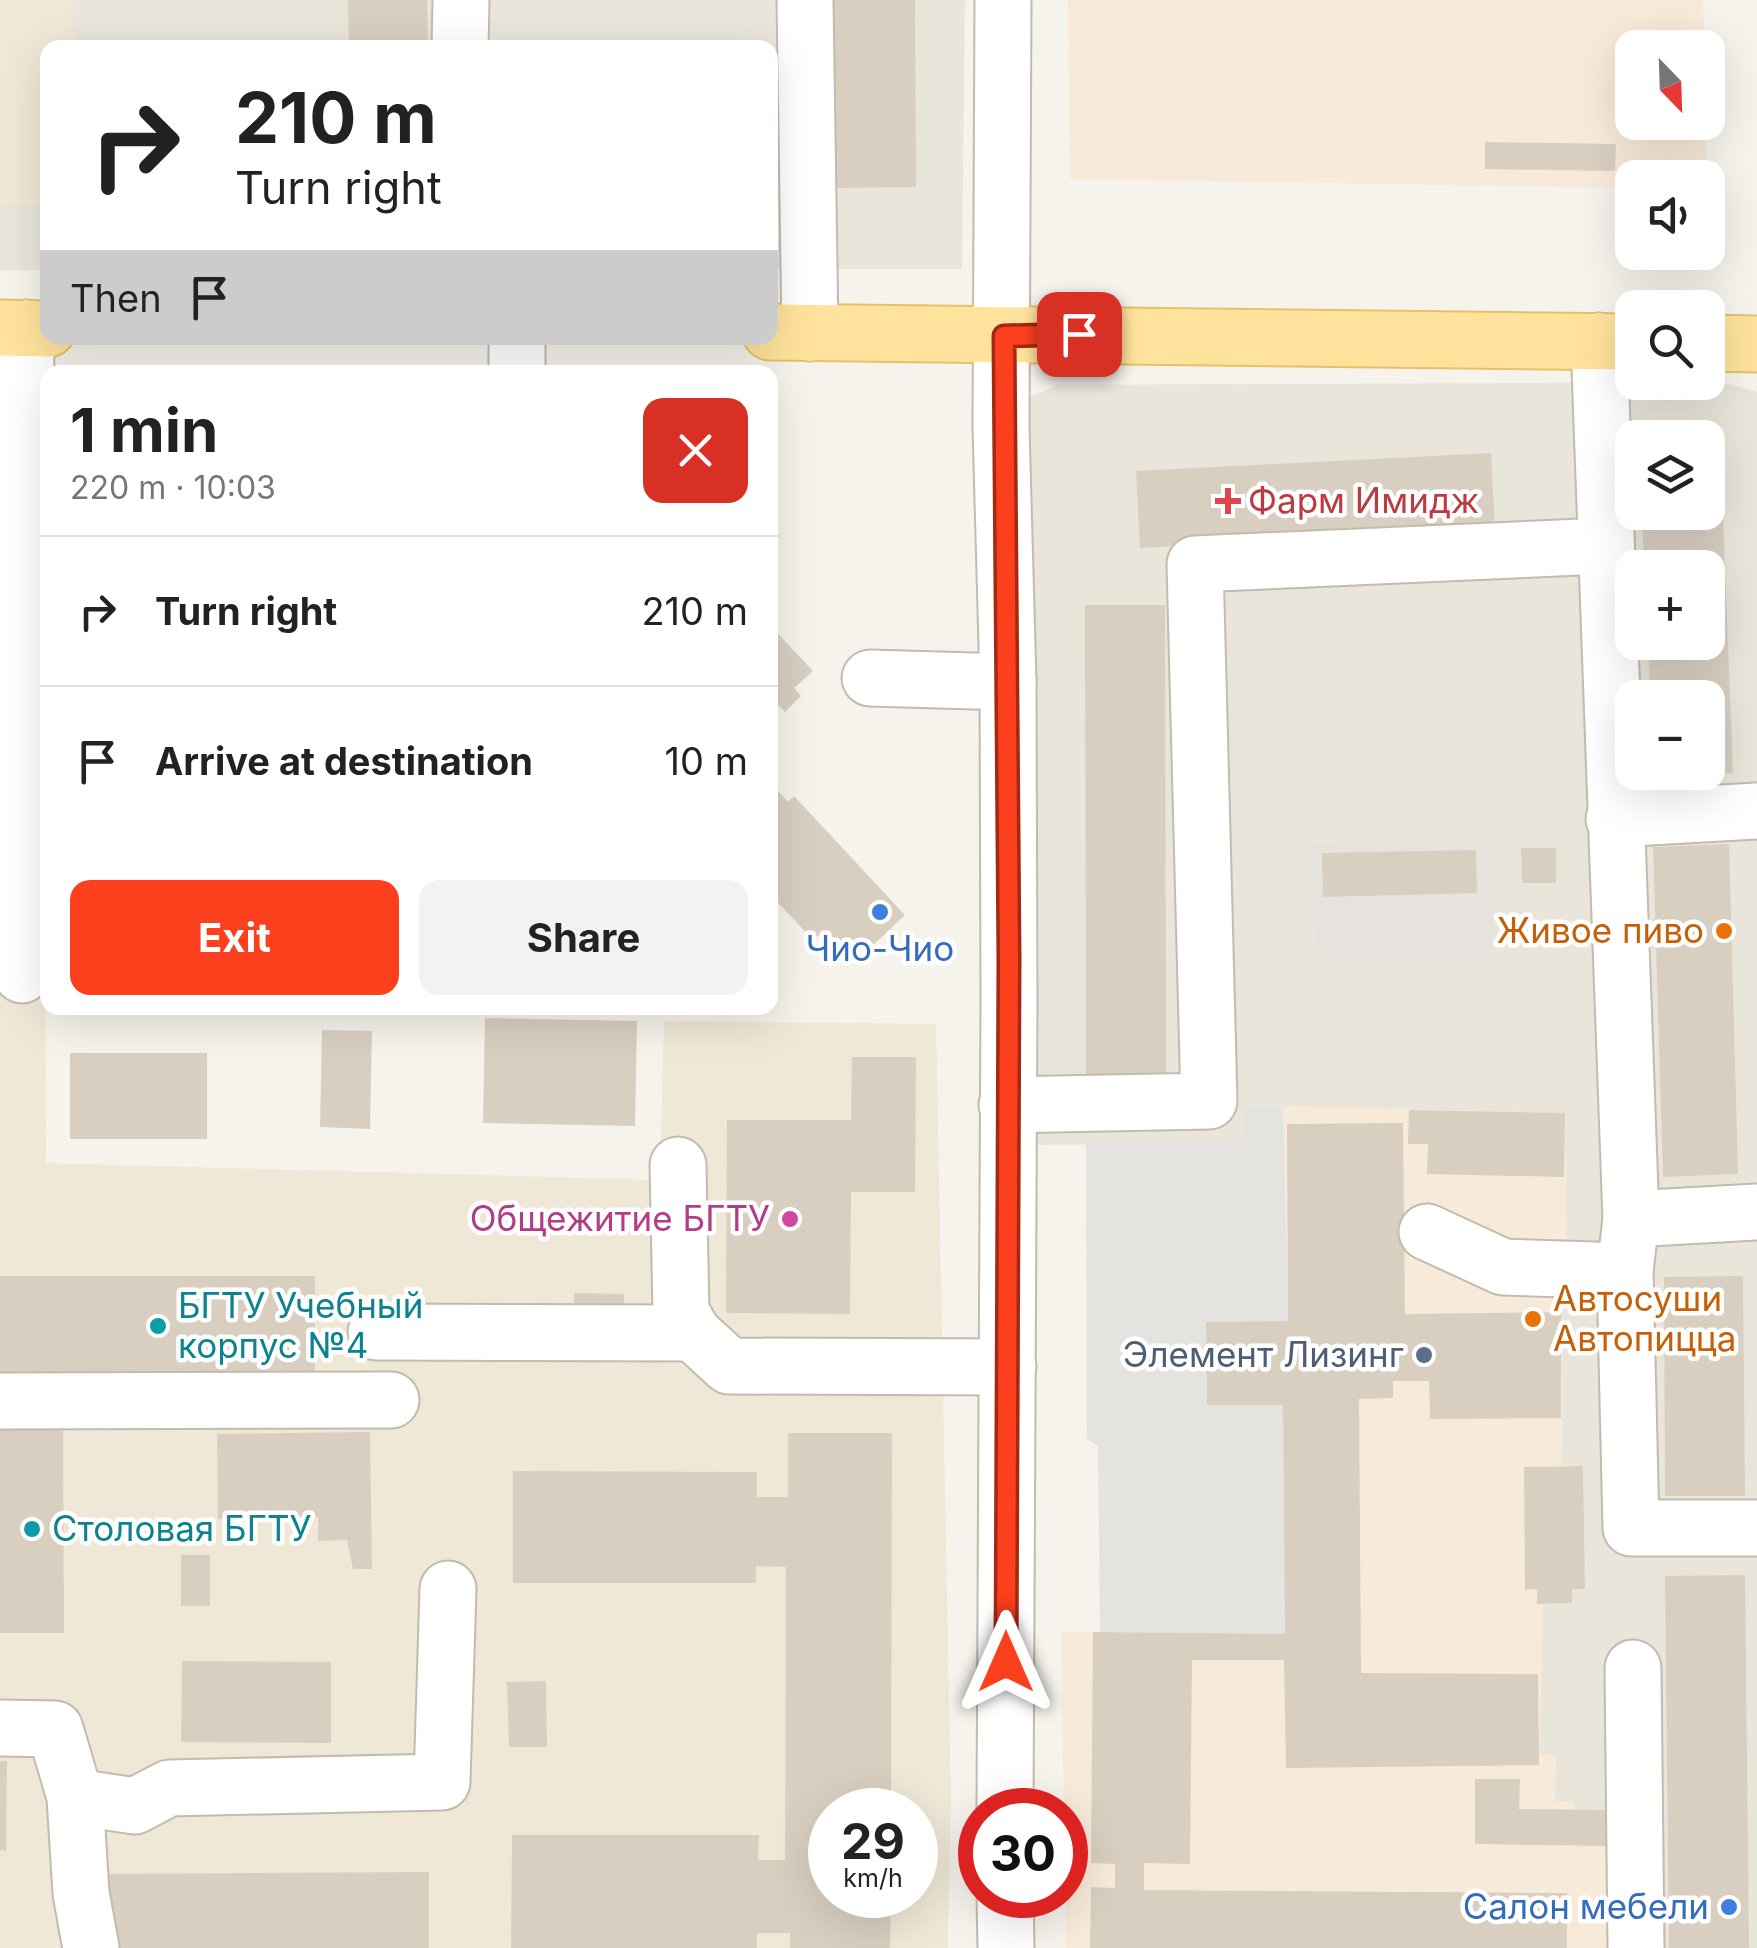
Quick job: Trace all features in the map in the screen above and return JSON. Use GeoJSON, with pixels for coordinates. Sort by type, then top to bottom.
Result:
{"type":"FeatureCollection","features":[{"type":"Feature","properties":{"kind":"main road"},"geometry":{"type":"LineString","coordinates":[[790,333],[1615,342]]}},
{"type":"Feature","properties":{"kind":"main road"},"geometry":{"type":"LineString","coordinates":[[1725,343],[1757,344]]}},
{"type":"Feature","properties":{"kind":"street"},"geometry":{"type":"LineString","coordinates":[[460,40],[461,0]]}},
{"type":"Feature","properties":{"kind":"street"},"geometry":{"type":"LineString","coordinates":[[790,333],[787,73],[805,0]]}},
{"type":"Feature","properties":{"kind":"street"},"geometry":{"type":"LineString","coordinates":[[1004,0],[1008,682],[1005,1788]]}},
{"type":"Feature","properties":{"kind":"street"},"geometry":{"type":"LineString","coordinates":[[22,975],[24,328]]}},
{"type":"Feature","properties":{"kind":"street"},"geometry":{"type":"LineString","coordinates":[[1615,359],[1604,546],[1628,1245],[1631,1528],[1757,1528]]}},
{"type":"Feature","properties":{"kind":"street"},"geometry":{"type":"LineString","coordinates":[[1007,1106],[1209,1101],[1195,564],[1604,546]]}},
{"type":"Feature","properties":{"kind":"street"},"geometry":{"type":"LineString","coordinates":[[870,678],[1008,682]]}},
{"type":"Feature","properties":{"kind":"street"},"geometry":{"type":"LineString","coordinates":[[1614,819],[1757,811]]}},
{"type":"Feature","properties":{"kind":"street"},"geometry":{"type":"LineString","coordinates":[[678,1165],[681,1312],[693,1334],[729,1366],[1008,1367]]}},
{"type":"Feature","properties":{"kind":"street"},"geometry":{"type":"LineString","coordinates":[[1427,1232],[1503,1267],[1628,1245],[1757,1212]]}},
{"type":"Feature","properties":{"kind":"street"},"geometry":{"type":"LineString","coordinates":[[376,1332],[693,1334]]}},
{"type":"Feature","properties":{"kind":"street"},"geometry":{"type":"LineString","coordinates":[[0,1401],[391,1400]]}},
{"type":"Feature","properties":{"kind":"street"},"geometry":{"type":"LineString","coordinates":[[75,1798],[135,1806],[169,1788],[442,1782],[448,1589]]}},
{"type":"Feature","properties":{"kind":"street"},"geometry":{"type":"LineString","coordinates":[[1633,1668],[1636,1948]]}},
{"type":"Feature","properties":{"kind":"street"},"geometry":{"type":"LineString","coordinates":[[0,1728],[55,1729],[75,1798],[80,1893],[91,1948]]}},
{"type":"Feature","properties":{"kind":"street"},"geometry":{"type":"LineString","coordinates":[[1005,1918],[1006,1948]]}},
{"type":"Feature","properties":{"kind":"shaded area"},"geometry":{"type":"Polygon","coordinates":[[[0,0],[965,0],[962,269],[778,269],[778,40],[40,40],[40,270],[0,270],[0,0]]]}},
{"type":"Feature","properties":{"kind":"shaded area"},"geometry":{"type":"Polygon","coordinates":[[[0,0],[73,0],[74,40],[40,40],[40,205],[0,205],[0,0]]]}},
{"type":"Feature","properties":{"kind":"shaded area"},"geometry":{"type":"Polygon","coordinates":[[[1068,0],[1703,0],[1704,30],[1615,30],[1615,140],[1706,140],[1707,160],[1615,160],[1615,188],[1070,179],[1068,0]]]}},
{"type":"Feature","properties":{"kind":"shaded area"},"geometry":{"type":"Polygon","coordinates":[[[1615,382],[1615,400],[1725,400],[1725,383],[1757,392],[1757,1948],[1608,1948],[1608,1846],[1574,1810],[1554,1802],[1556,1756],[1539,1754],[1543,1604],[1572,1589],[1583,1466],[1562,1466],[1561,1312],[1409,1110],[1243,1105],[1243,1144],[1020,1145],[1018,423],[1031,396],[1058,385],[1615,382]]]}},
{"type":"Feature","properties":{"kind":"shaded area"},"geometry":{"type":"Polygon","coordinates":[[[0,446],[40,447],[40,1015],[45,1015],[46,1163],[660,1180],[664,1021],[936,1024],[951,1803],[948,1948],[0,1948],[0,446]]]}},
{"type":"Feature","properties":{"kind":"shaded area"},"geometry":{"type":"Polygon","coordinates":[[[1494,841],[1494,969],[1336,970],[1316,950],[1310,843],[1494,841]]]}},
{"type":"Feature","properties":{"kind":"shaded area"},"geometry":{"type":"Polygon","coordinates":[[[1243,1105],[1565,1113],[1567,1261],[1559,1287],[1562,1465],[1583,1466],[1585,1589],[1572,1589],[1572,1603],[1543,1604],[1539,1753],[1556,1756],[1555,1801],[1574,1802],[1575,1810],[1608,1810],[1608,1948],[1066,1948],[1066,1918],[1088,1918],[1088,1788],[1063,1788],[1061,1632],[1100,1632],[1098,1446],[1087,1439],[1086,1144],[1242,1144],[1243,1105]]]}},
{"type":"Feature","properties":{"kind":"shaded area"},"geometry":{"type":"Polygon","coordinates":[[[1243,1105],[1283,1107],[1288,1321],[1206,1323],[1207,1405],[1283,1405],[1285,1634],[1100,1632],[1098,1446],[1087,1439],[1086,1144],[1242,1144],[1243,1105]]]}},
{"type":"Feature","properties":{"kind":"building"},"geometry":{"type":"Polygon","coordinates":[[[348,0],[427,0],[428,40],[349,40],[348,0]]]}},
{"type":"Feature","properties":{"kind":"building"},"geometry":{"type":"Polygon","coordinates":[[[833,0],[915,0],[916,187],[834,188],[833,0]]]}},
{"type":"Feature","properties":{"kind":"building"},"geometry":{"type":"Polygon","coordinates":[[[1485,142],[1616,144],[1615,171],[1485,169],[1485,142]]]}},
{"type":"Feature","properties":{"kind":"building"},"geometry":{"type":"Polygon","coordinates":[[[1491,453],[1495,530],[1140,548],[1136,471],[1491,453]]]}},
{"type":"Feature","properties":{"kind":"building"},"geometry":{"type":"Polygon","coordinates":[[[1643,530],[1724,530],[1724,550],[1643,550],[1643,530]]]}},
{"type":"Feature","properties":{"kind":"building"},"geometry":{"type":"Polygon","coordinates":[[[1725,567],[1733,773],[1725,773],[1725,680],[1649,680],[1649,660],[1725,660],[1725,567]]]}},
{"type":"Feature","properties":{"kind":"building"},"geometry":{"type":"Polygon","coordinates":[[[1085,605],[1165,605],[1166,1092],[1086,1092],[1085,605]]]}},
{"type":"Feature","properties":{"kind":"building"},"geometry":{"type":"Polygon","coordinates":[[[778,634],[813,671],[794,688],[801,696],[785,712],[778,705],[778,634]]]}},
{"type":"Feature","properties":{"kind":"building"},"geometry":{"type":"Polygon","coordinates":[[[778,791],[788,802],[794,796],[905,915],[870,948],[863,940],[842,960],[819,935],[813,940],[778,903],[778,791]]]}},
{"type":"Feature","properties":{"kind":"building"},"geometry":{"type":"Polygon","coordinates":[[[1729,844],[1738,1174],[1663,1177],[1653,847],[1729,844]]]}},
{"type":"Feature","properties":{"kind":"building"},"geometry":{"type":"Polygon","coordinates":[[[1521,848],[1556,848],[1556,883],[1522,883],[1521,848]]]}},
{"type":"Feature","properties":{"kind":"building"},"geometry":{"type":"Polygon","coordinates":[[[1476,850],[1477,893],[1323,897],[1322,853],[1476,850]]]}},
{"type":"Feature","properties":{"kind":"building"},"geometry":{"type":"Polygon","coordinates":[[[485,1018],[637,1021],[635,1126],[483,1123],[485,1018]]]}},
{"type":"Feature","properties":{"kind":"building"},"geometry":{"type":"Polygon","coordinates":[[[322,1030],[372,1031],[370,1129],[320,1127],[322,1030]]]}},
{"type":"Feature","properties":{"kind":"building"},"geometry":{"type":"Polygon","coordinates":[[[70,1053],[207,1053],[207,1139],[70,1139],[70,1053]]]}},
{"type":"Feature","properties":{"kind":"building"},"geometry":{"type":"Polygon","coordinates":[[[852,1057],[916,1057],[915,1192],[851,1192],[850,1314],[726,1313],[727,1120],[851,1120],[852,1057]]]}},
{"type":"Feature","properties":{"kind":"building"},"geometry":{"type":"Polygon","coordinates":[[[1409,1110],[1565,1113],[1564,1177],[1427,1174],[1428,1144],[1408,1144],[1409,1110]]]}},
{"type":"Feature","properties":{"kind":"building"},"geometry":{"type":"Polygon","coordinates":[[[1403,1123],[1405,1314],[1561,1312],[1561,1418],[1430,1419],[1429,1381],[1393,1381],[1393,1398],[1359,1399],[1361,1673],[1538,1674],[1539,1765],[1286,1768],[1284,1660],[1192,1660],[1190,1864],[1144,1863],[1144,1890],[1567,1893],[1567,1948],[1090,1948],[1091,1887],[1115,1888],[1115,1864],[1091,1863],[1093,1632],[1285,1634],[1283,1405],[1207,1405],[1206,1322],[1288,1321],[1287,1124],[1403,1123]]]}},
{"type":"Feature","properties":{"kind":"building","name":"БГТУ Учебный корпус №4"},"geometry":{"type":"Polygon","coordinates":[[[0,1276],[315,1276],[315,1376],[0,1377],[0,1276]]]}},
{"type":"Feature","properties":{"kind":"building"},"geometry":{"type":"Polygon","coordinates":[[[1743,1276],[1745,1496],[1665,1496],[1664,1277],[1743,1276]]]}},
{"type":"Feature","properties":{"kind":"building"},"geometry":{"type":"Polygon","coordinates":[[[574,1293],[624,1294],[624,1317],[574,1316],[574,1293]]]}},
{"type":"Feature","properties":{"kind":"building","name":"Столовая БГТУ"},"geometry":{"type":"Polygon","coordinates":[[[0,1425],[63,1425],[64,1633],[0,1633],[0,1425]]]}},
{"type":"Feature","properties":{"kind":"building"},"geometry":{"type":"Polygon","coordinates":[[[370,1432],[372,1569],[353,1569],[347,1540],[318,1541],[318,1517],[218,1519],[217,1434],[370,1432]]]}},
{"type":"Feature","properties":{"kind":"building"},"geometry":{"type":"Polygon","coordinates":[[[788,1433],[892,1433],[891,1788],[808,1788],[808,1918],[891,1918],[890,1948],[790,1948],[790,1933],[757,1933],[757,1948],[511,1948],[512,1835],[759,1835],[758,1860],[785,1860],[786,1567],[756,1566],[756,1583],[513,1583],[513,1471],[757,1472],[757,1497],[788,1497],[788,1433]]]}},
{"type":"Feature","properties":{"kind":"building"},"geometry":{"type":"Polygon","coordinates":[[[1583,1466],[1585,1589],[1572,1589],[1572,1603],[1537,1604],[1537,1589],[1525,1590],[1524,1467],[1583,1466]]]}},
{"type":"Feature","properties":{"kind":"building"},"geometry":{"type":"Polygon","coordinates":[[[181,1555],[210,1555],[210,1606],[181,1606],[181,1555]]]}},
{"type":"Feature","properties":{"kind":"building"},"geometry":{"type":"Polygon","coordinates":[[[1745,1575],[1749,1948],[1669,1948],[1665,1576],[1745,1575]]]}},
{"type":"Feature","properties":{"kind":"building"},"geometry":{"type":"Polygon","coordinates":[[[182,1661],[331,1662],[331,1743],[181,1742],[182,1661]]]}},
{"type":"Feature","properties":{"kind":"building"},"geometry":{"type":"Polygon","coordinates":[[[546,1681],[547,1747],[509,1747],[507,1682],[546,1681]]]}},
{"type":"Feature","properties":{"kind":"building"},"geometry":{"type":"Polygon","coordinates":[[[0,1761],[7,1761],[6,1851],[0,1850],[0,1761]]]}},
{"type":"Feature","properties":{"kind":"building"},"geometry":{"type":"Polygon","coordinates":[[[1475,1779],[1520,1779],[1519,1809],[1608,1810],[1608,1846],[1475,1844],[1475,1779]]]}},
{"type":"Feature","properties":{"kind":"building"},"geometry":{"type":"Polygon","coordinates":[[[429,1872],[429,1948],[107,1948],[107,1874],[429,1872]]]}},
{"type":"Feature","properties":{"kind":"place","name":"Фарм Имидж"},"geometry":{"type":"Point","coordinates":[1228,501]}},
{"type":"Feature","properties":{"kind":"place","name":"Чио-Чио"},"geometry":{"type":"Point","coordinates":[880,912]}},
{"type":"Feature","properties":{"kind":"place","name":"Живое пиво"},"geometry":{"type":"Point","coordinates":[1724,931]}},
{"type":"Feature","properties":{"kind":"place","name":"Общежитие БГТУ"},"geometry":{"type":"Point","coordinates":[790,1219]}},
{"type":"Feature","properties":{"kind":"place","name":"Автосуши Автопицца"},"geometry":{"type":"Point","coordinates":[1533,1319]}},
{"type":"Feature","properties":{"kind":"place","name":"БГТУ Учебный корпус №4"},"geometry":{"type":"Point","coordinates":[158,1326]}},
{"type":"Feature","properties":{"kind":"place","name":"Элемент Лизинг"},"geometry":{"type":"Point","coordinates":[1424,1355]}},
{"type":"Feature","properties":{"kind":"place","name":"Столовая БГТУ"},"geometry":{"type":"Point","coordinates":[32,1529]}},
{"type":"Feature","properties":{"kind":"place","name":"Салон мебели"},"geometry":{"type":"Point","coordinates":[1729,1907]}},
{"type":"Feature","properties":{"kind":"route"},"geometry":{"type":"LineString","coordinates":[[1006,1662],[1009,960],[1004,336],[1079,334]]}}]}
